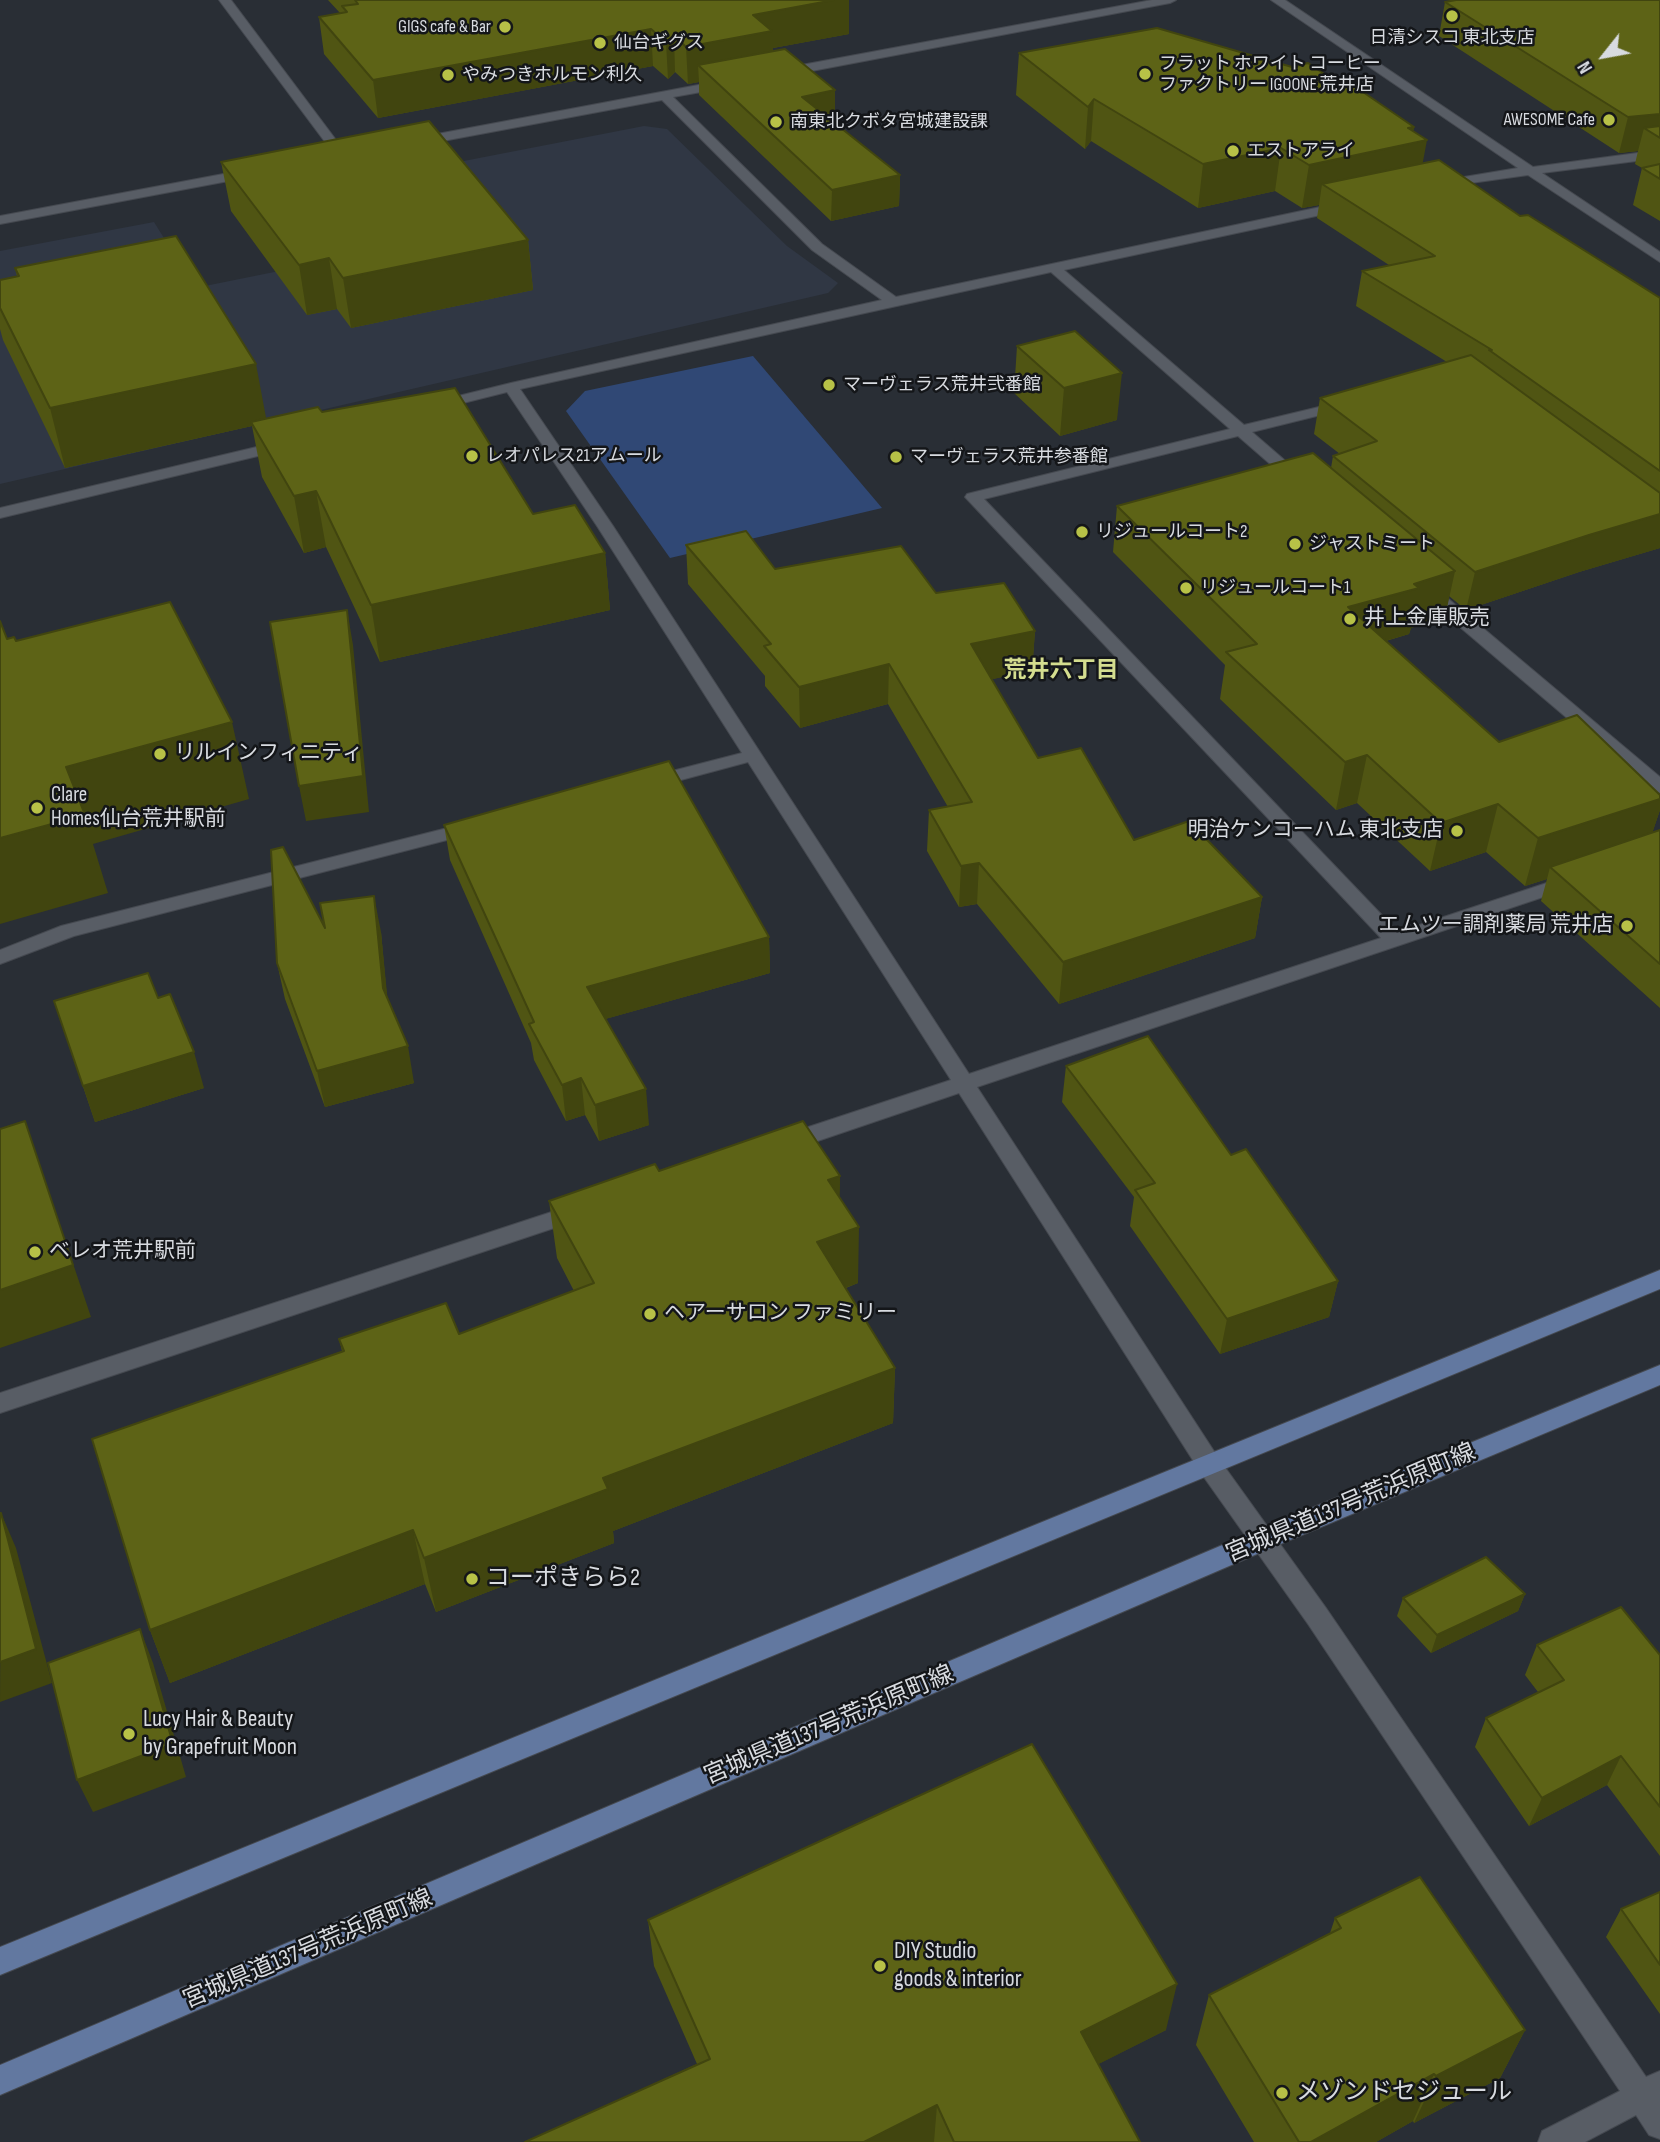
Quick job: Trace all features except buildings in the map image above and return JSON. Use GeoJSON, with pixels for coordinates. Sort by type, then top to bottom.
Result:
{"type":"FeatureCollection","features":[{"type":"Feature","properties":{"kind":"main road"},"geometry":{"type":"LineString","coordinates":[[0,1961],[1660,1279]]}},
{"type":"Feature","properties":{"kind":"main road","name":"宮城県道137号荒浜原町線"},"geometry":{"type":"LineString","coordinates":[[0,2080],[1262,1540],[1660,1375]]}},
{"type":"Feature","properties":{"kind":"street"},"geometry":{"type":"LineString","coordinates":[[225,0],[340,156]]}},
{"type":"Feature","properties":{"kind":"street"},"geometry":{"type":"LineString","coordinates":[[769,75],[1170,0]]}},
{"type":"Feature","properties":{"kind":"street"},"geometry":{"type":"LineString","coordinates":[[1278,0],[1660,258]]}},
{"type":"Feature","properties":{"kind":"street"},"geometry":{"type":"LineString","coordinates":[[401,144],[734,82]]}},
{"type":"Feature","properties":{"kind":"street"},"geometry":{"type":"LineString","coordinates":[[664,95],[817,247],[893,302]]}},
{"type":"Feature","properties":{"kind":"street"},"geometry":{"type":"LineString","coordinates":[[1420,190],[1474,178],[1660,154]]}},
{"type":"Feature","properties":{"kind":"street"},"geometry":{"type":"LineString","coordinates":[[0,220],[261,171]]}},
{"type":"Feature","properties":{"kind":"street"},"geometry":{"type":"LineString","coordinates":[[420,410],[511,387],[893,302],[1352,204]]}},
{"type":"Feature","properties":{"kind":"street"},"geometry":{"type":"LineString","coordinates":[[1053,267],[1313,493]]}},
{"type":"Feature","properties":{"kind":"street"},"geometry":{"type":"LineString","coordinates":[[511,387],[605,526],[1210,1465],[1650,2091],[1660,2124]]}},
{"type":"Feature","properties":{"kind":"street"},"geometry":{"type":"LineString","coordinates":[[1355,402],[973,497],[1395,941]]}},
{"type":"Feature","properties":{"kind":"street"},"geometry":{"type":"LineString","coordinates":[[0,513],[304,440]]}},
{"type":"Feature","properties":{"kind":"street"},"geometry":{"type":"LineString","coordinates":[[1418,582],[1660,788]]}},
{"type":"Feature","properties":{"kind":"street"},"geometry":{"type":"LineString","coordinates":[[630,787],[751,756]]}},
{"type":"Feature","properties":{"kind":"street"},"geometry":{"type":"LineString","coordinates":[[0,957],[68,931],[483,825]]}},
{"type":"Feature","properties":{"kind":"street"},"geometry":{"type":"LineString","coordinates":[[765,1150],[1584,877]]}},
{"type":"Feature","properties":{"kind":"street"},"geometry":{"type":"LineString","coordinates":[[0,1403],[594,1207]]}},
{"type":"Feature","properties":{"kind":"street"},"geometry":{"type":"LineString","coordinates":[[1553,2142],[1650,2091]]}},
{"type":"Feature","properties":{"kind":"shaded area"},"geometry":{"type":"Polygon","coordinates":[[[644,126],[667,129],[787,246],[838,283],[828,293],[0,484],[0,251],[154,222],[195,288],[299,267],[366,180],[644,126]]]}},
{"type":"Feature","properties":{"kind":"shaded area"},"geometry":{"type":"Polygon","coordinates":[[[753,356],[882,508],[670,558],[566,411],[585,391],[753,356]]]}},
{"type":"Feature","properties":{"kind":"place","name":"日清シスコ 東北支店"},"geometry":{"type":"Point","coordinates":[1452,16]}},
{"type":"Feature","properties":{"kind":"place","name":"GIGS cafe & Bar"},"geometry":{"type":"Point","coordinates":[505,27]}},
{"type":"Feature","properties":{"kind":"place","name":"仙台ギグス"},"geometry":{"type":"Point","coordinates":[600,43]}},
{"type":"Feature","properties":{"kind":"place","name":"フラット ホワイト コーヒー ファクトリー IGOONE 荒井店"},"geometry":{"type":"Point","coordinates":[1145,74]}},
{"type":"Feature","properties":{"kind":"place","name":"やみつきホルモン利久"},"geometry":{"type":"Point","coordinates":[448,75]}},
{"type":"Feature","properties":{"kind":"place","name":"AWESOME Cafe"},"geometry":{"type":"Point","coordinates":[1609,120]}},
{"type":"Feature","properties":{"kind":"place","name":"南東北クボタ宮城建設課"},"geometry":{"type":"Point","coordinates":[776,122]}},
{"type":"Feature","properties":{"kind":"place","name":"エストアライ"},"geometry":{"type":"Point","coordinates":[1233,151]}},
{"type":"Feature","properties":{"kind":"place","name":"マーヴェラス荒井弐番館"},"geometry":{"type":"Point","coordinates":[829,385]}},
{"type":"Feature","properties":{"kind":"place","name":"レオパレス21アムール"},"geometry":{"type":"Point","coordinates":[472,456]}},
{"type":"Feature","properties":{"kind":"place","name":"マーヴェラス荒井参番館"},"geometry":{"type":"Point","coordinates":[896,457]}},
{"type":"Feature","properties":{"kind":"place","name":"リジュールコート2"},"geometry":{"type":"Point","coordinates":[1082,532]}},
{"type":"Feature","properties":{"kind":"place","name":"ジャストミート"},"geometry":{"type":"Point","coordinates":[1295,544]}},
{"type":"Feature","properties":{"kind":"place","name":"リジュールコート1"},"geometry":{"type":"Point","coordinates":[1186,588]}},
{"type":"Feature","properties":{"kind":"place","name":"井上金庫販売"},"geometry":{"type":"Point","coordinates":[1350,619]}},
{"type":"Feature","properties":{"kind":"place","name":"リルインフィニティ"},"geometry":{"type":"Point","coordinates":[160,754]}},
{"type":"Feature","properties":{"kind":"place","name":"Clare Homes仙台荒井駅前"},"geometry":{"type":"Point","coordinates":[37,808]}},
{"type":"Feature","properties":{"kind":"place","name":"明治ケンコーハム 東北支店"},"geometry":{"type":"Point","coordinates":[1457,831]}},
{"type":"Feature","properties":{"kind":"place","name":"エムツー調剤薬局 荒井店"},"geometry":{"type":"Point","coordinates":[1627,926]}},
{"type":"Feature","properties":{"kind":"place","name":"ベレオ荒井駅前"},"geometry":{"type":"Point","coordinates":[35,1252]}},
{"type":"Feature","properties":{"kind":"place","name":"ヘアーサロン ファミリー"},"geometry":{"type":"Point","coordinates":[650,1314]}},
{"type":"Feature","properties":{"kind":"place","name":"コーポきらら2"},"geometry":{"type":"Point","coordinates":[472,1579]}},
{"type":"Feature","properties":{"kind":"place","name":"Lucy Hair & Beauty by Grapefruit Moon"},"geometry":{"type":"Point","coordinates":[129,1734]}},
{"type":"Feature","properties":{"kind":"place","name":"DIY Studio goods & interior"},"geometry":{"type":"Point","coordinates":[880,1966]}},
{"type":"Feature","properties":{"kind":"place","name":"メゾンドセジュール"},"geometry":{"type":"Point","coordinates":[1282,2093]}},
{"type":"Feature","properties":{"kind":"district","name":"荒井六丁目"},"geometry":{"type":"Point","coordinates":[1061,671]}}]}
